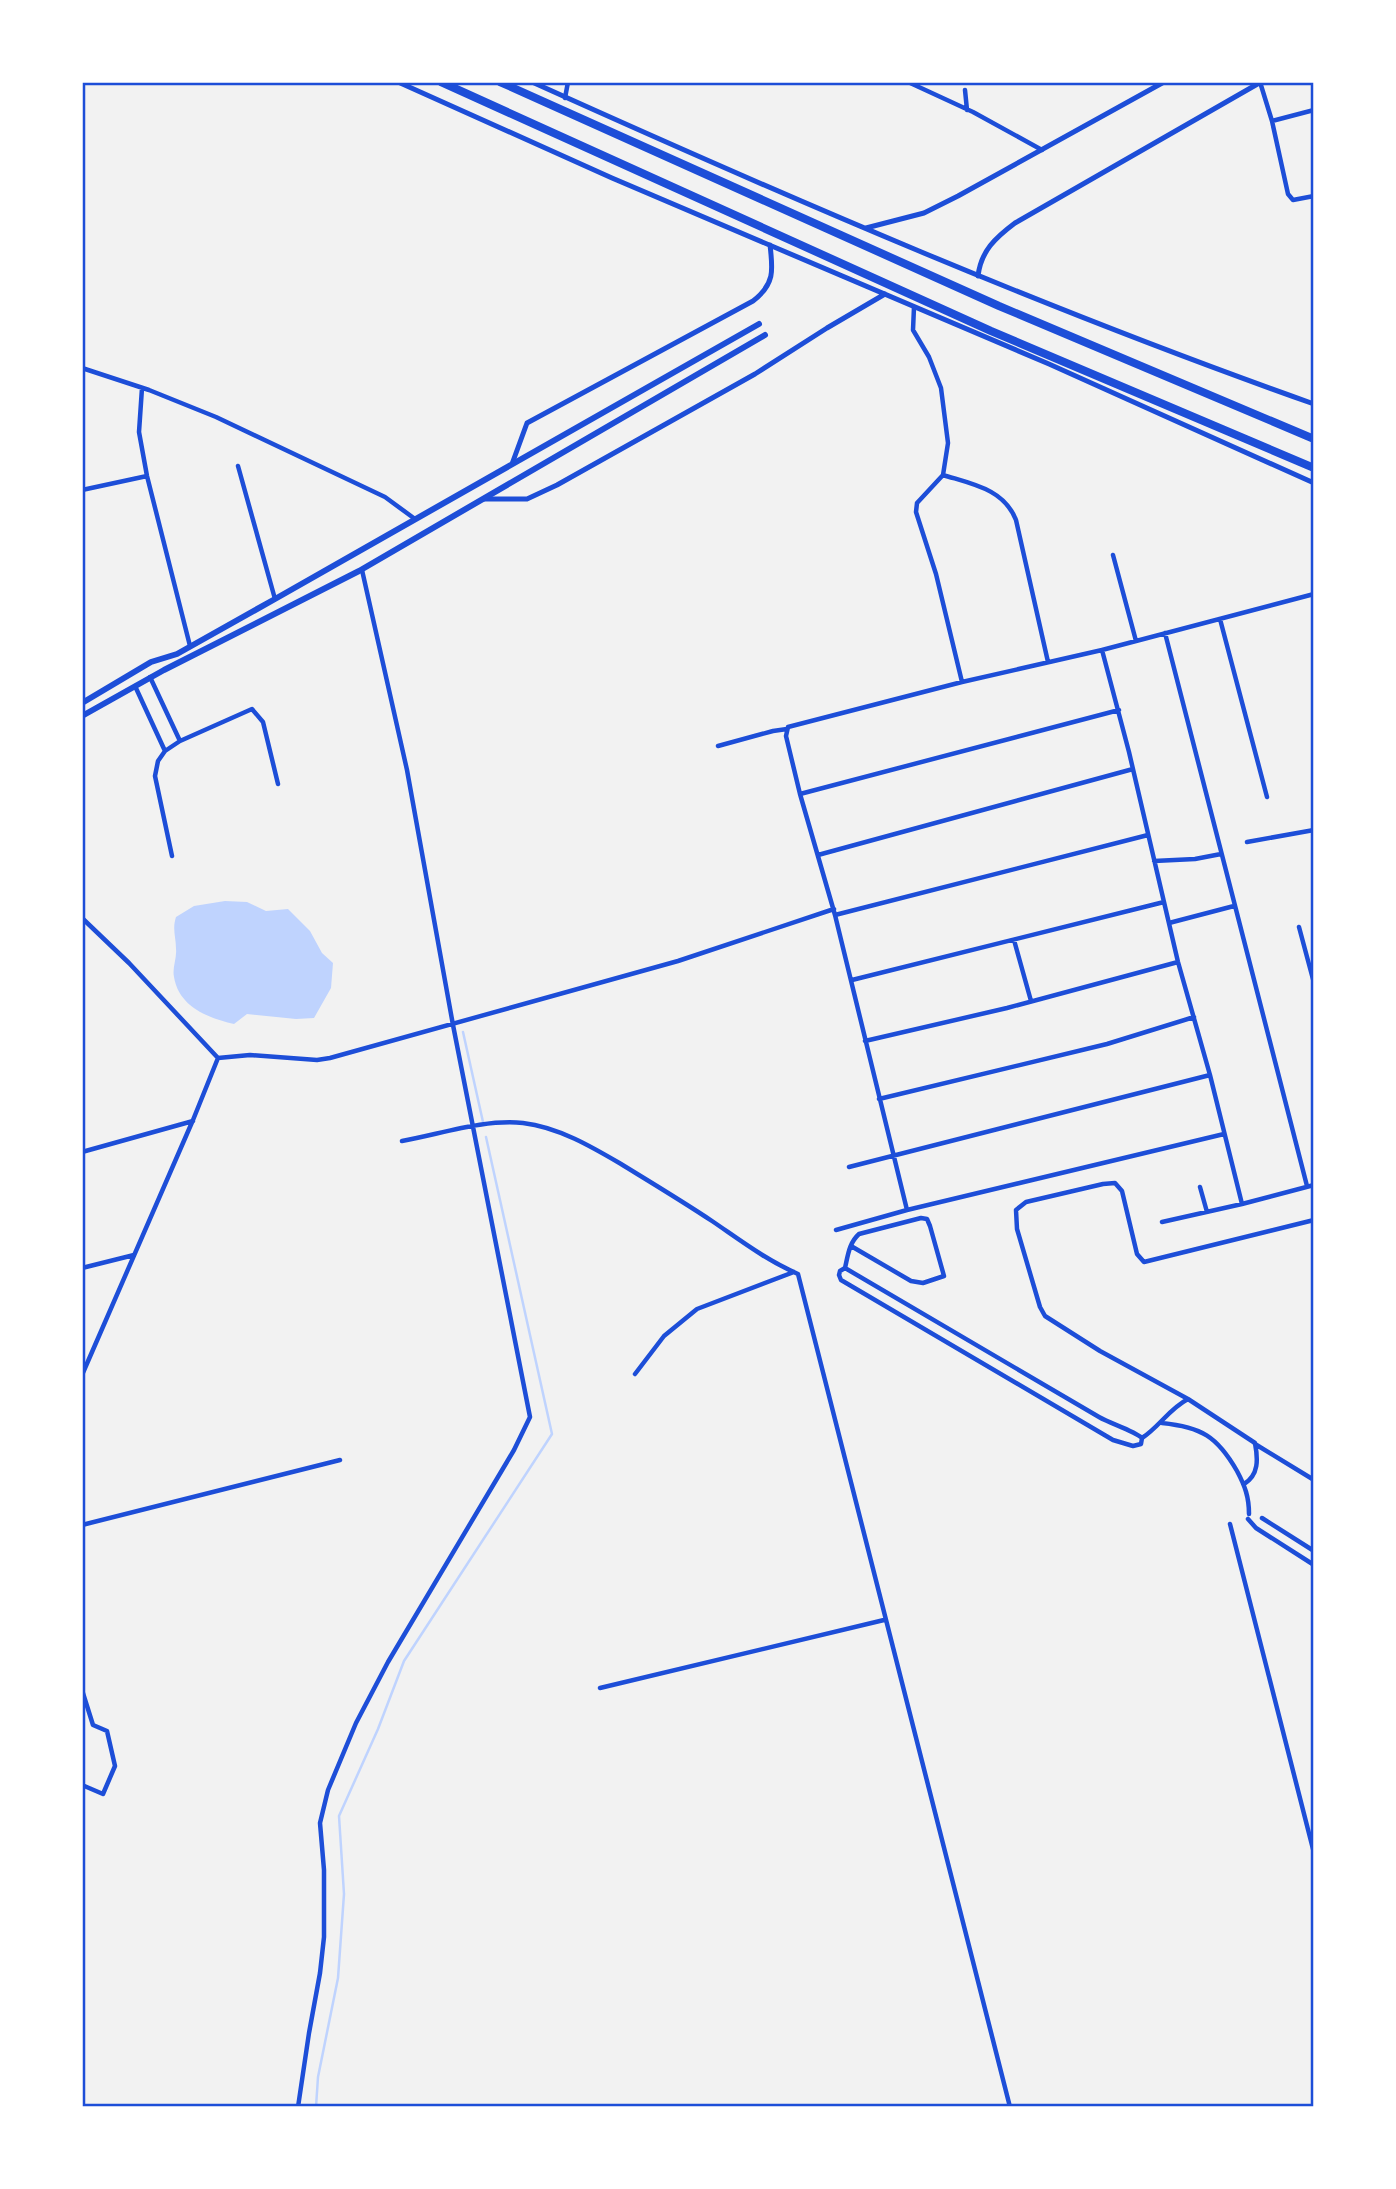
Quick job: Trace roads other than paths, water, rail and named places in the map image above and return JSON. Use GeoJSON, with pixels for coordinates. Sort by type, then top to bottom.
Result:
{"type":"FeatureCollection","features":[{"type":"Feature","properties":{"kind":"highway"},"geometry":{"type":"LineString","coordinates":[[441,82],[991,331],[1314,468]]}},
{"type":"Feature","properties":{"kind":"highway"},"geometry":{"type":"LineString","coordinates":[[500,82],[999,306],[1314,439]]}},
{"type":"Feature","properties":{"kind":"main road"},"geometry":{"type":"LineString","coordinates":[[82,703],[151,662],[177,654],[759,324]]}},
{"type":"Feature","properties":{"kind":"main road"},"geometry":{"type":"LineString","coordinates":[[82,716],[150,677],[362,569],[765,335]]}},
{"type":"Feature","properties":{"kind":"main road"},"geometry":{"type":"LineString","coordinates":[[318,574],[323,589]]}},
{"type":"Feature","properties":{"kind":"street"},"geometry":{"type":"LineString","coordinates":[[398,82],[612,178],[1049,364],[1314,483]]}},
{"type":"Feature","properties":{"kind":"street"},"geometry":{"type":"LineString","coordinates":[[565,98],[568,82]]}},
{"type":"Feature","properties":{"kind":"street"},"geometry":{"type":"LineString","coordinates":[[908,82],[1042,150]]}},
{"type":"Feature","properties":{"kind":"street"},"geometry":{"type":"LineString","coordinates":[[866,228],[924,213],[1164,82]]}},
{"type":"Feature","properties":{"kind":"street"},"geometry":{"type":"LineString","coordinates":[[978,276],[980,261],[987,248],[1014,223],[1260,82],[1272,121],[1288,194],[1293,200],[1314,196]]}},
{"type":"Feature","properties":{"kind":"street"},"geometry":{"type":"LineString","coordinates":[[537,83],[565,98],[978,276],[1108,329],[1314,404]]}},
{"type":"Feature","properties":{"kind":"street"},"geometry":{"type":"LineString","coordinates":[[965,90],[967,110]]}},
{"type":"Feature","properties":{"kind":"street"},"geometry":{"type":"LineString","coordinates":[[1272,121],[1314,110]]}},
{"type":"Feature","properties":{"kind":"street"},"geometry":{"type":"LineString","coordinates":[[512,464],[527,423],[754,301],[764,293],[773,269],[770,245]]}},
{"type":"Feature","properties":{"kind":"street"},"geometry":{"type":"LineString","coordinates":[[484,499],[527,499],[557,485],[755,374],[827,327],[885,294]]}},
{"type":"Feature","properties":{"kind":"street"},"geometry":{"type":"LineString","coordinates":[[914,307],[913,330],[929,357],[941,388],[948,443],[943,475],[917,503],[916,512],[936,574],[962,682]]}},
{"type":"Feature","properties":{"kind":"street"},"geometry":{"type":"LineString","coordinates":[[82,368],[216,417],[385,497],[415,519]]}},
{"type":"Feature","properties":{"kind":"street"},"geometry":{"type":"LineString","coordinates":[[142,388],[138,423],[147,476],[190,646]]}},
{"type":"Feature","properties":{"kind":"street"},"geometry":{"type":"LineString","coordinates":[[238,466],[275,599]]}},
{"type":"Feature","properties":{"kind":"street"},"geometry":{"type":"LineString","coordinates":[[943,475],[995,493],[1011,508],[1048,662]]}},
{"type":"Feature","properties":{"kind":"street"},"geometry":{"type":"LineString","coordinates":[[82,490],[147,476]]}},
{"type":"Feature","properties":{"kind":"street"},"geometry":{"type":"LineString","coordinates":[[1113,555],[1136,641]]}},
{"type":"Feature","properties":{"kind":"street"},"geometry":{"type":"LineString","coordinates":[[298,2107],[324,1937],[324,1870],[320,1818],[328,1790],[356,1723],[388,1662],[529,1420],[529,1402],[453,1025],[407,770],[362,569]]}},
{"type":"Feature","properties":{"kind":"street"},"geometry":{"type":"LineString","coordinates":[[718,746],[1314,594]]}},
{"type":"Feature","properties":{"kind":"street"},"geometry":{"type":"LineString","coordinates":[[1220,619],[1267,797]]}},
{"type":"Feature","properties":{"kind":"street"},"geometry":{"type":"LineString","coordinates":[[1165,633],[1307,1186]]}},
{"type":"Feature","properties":{"kind":"street"},"geometry":{"type":"LineString","coordinates":[[1101,650],[1119,710],[1178,962],[1242,1204]]}},
{"type":"Feature","properties":{"kind":"street"},"geometry":{"type":"LineString","coordinates":[[150,677],[180,741]]}},
{"type":"Feature","properties":{"kind":"street"},"geometry":{"type":"LineString","coordinates":[[135,686],[165,751]]}},
{"type":"Feature","properties":{"kind":"street"},"geometry":{"type":"LineString","coordinates":[[172,856],[155,776],[158,761],[165,751],[180,741],[252,709],[263,722],[278,784]]}},
{"type":"Feature","properties":{"kind":"street"},"geometry":{"type":"LineString","coordinates":[[800,794],[1067,726],[1119,710]]}},
{"type":"Feature","properties":{"kind":"street"},"geometry":{"type":"LineString","coordinates":[[787,729],[786,736],[800,794],[852,980],[864,1041],[907,1210]]}},
{"type":"Feature","properties":{"kind":"street"},"geometry":{"type":"LineString","coordinates":[[818,855],[1133,769]]}},
{"type":"Feature","properties":{"kind":"street"},"geometry":{"type":"LineString","coordinates":[[1247,842],[1314,830]]}},
{"type":"Feature","properties":{"kind":"street"},"geometry":{"type":"LineString","coordinates":[[218,1058],[250,1055],[324,1059],[678,961],[834,912],[1148,835]]}},
{"type":"Feature","properties":{"kind":"street"},"geometry":{"type":"LineString","coordinates":[[1154,861],[1195,859],[1221,854]]}},
{"type":"Feature","properties":{"kind":"street"},"geometry":{"type":"LineString","coordinates":[[852,980],[1164,902]]}},
{"type":"Feature","properties":{"kind":"street"},"geometry":{"type":"LineString","coordinates":[[1169,923],[1234,906]]}},
{"type":"Feature","properties":{"kind":"street"},"geometry":{"type":"LineString","coordinates":[[82,918],[108,941],[218,1058]]}},
{"type":"Feature","properties":{"kind":"street"},"geometry":{"type":"LineString","coordinates":[[1299,927],[1314,983]]}},
{"type":"Feature","properties":{"kind":"street"},"geometry":{"type":"LineString","coordinates":[[1014,940],[1031,1001]]}},
{"type":"Feature","properties":{"kind":"street"},"geometry":{"type":"LineString","coordinates":[[864,1041],[1178,962]]}},
{"type":"Feature","properties":{"kind":"street"},"geometry":{"type":"LineString","coordinates":[[879,1099],[1107,1044],[1194,1017]]}},
{"type":"Feature","properties":{"kind":"street"},"geometry":{"type":"LineString","coordinates":[[83,1373],[218,1058]]}},
{"type":"Feature","properties":{"kind":"street"},"geometry":{"type":"LineString","coordinates":[[849,1167],[1210,1075]]}},
{"type":"Feature","properties":{"kind":"street"},"geometry":{"type":"LineString","coordinates":[[82,1152],[193,1121]]}},
{"type":"Feature","properties":{"kind":"street"},"geometry":{"type":"LineString","coordinates":[[402,1141],[474,1127],[525,1123],[570,1138],[622,1165],[713,1222],[752,1251],[798,1274],[1010,2107]]}},
{"type":"Feature","properties":{"kind":"street"},"geometry":{"type":"LineString","coordinates":[[836,1230],[907,1210],[1224,1134]]}},
{"type":"Feature","properties":{"kind":"street"},"geometry":{"type":"LineString","coordinates":[[1314,1220],[1144,1262],[1137,1254],[1124,1198],[1115,1184],[1104,1184],[1026,1202],[1016,1210],[1017,1229],[1045,1316],[1100,1352],[1188,1399],[1314,1480]]}},
{"type":"Feature","properties":{"kind":"street"},"geometry":{"type":"LineString","coordinates":[[1162,1222],[1314,1185]]}},
{"type":"Feature","properties":{"kind":"street"},"geometry":{"type":"LineString","coordinates":[[1200,1186],[1207,1212]]}},
{"type":"Feature","properties":{"kind":"street"},"geometry":{"type":"LineString","coordinates":[[851,1246],[911,1281],[923,1283],[944,1276],[927,1219],[921,1218],[864,1232],[856,1237],[851,1246],[845,1268],[839,1275],[841,1280],[1120,1443],[1133,1446],[1141,1444],[1142,1438],[1188,1399]]}},
{"type":"Feature","properties":{"kind":"street"},"geometry":{"type":"LineString","coordinates":[[82,1268],[135,1255]]}},
{"type":"Feature","properties":{"kind":"street"},"geometry":{"type":"LineString","coordinates":[[845,1268],[1080,1406],[1142,1438]]}},
{"type":"Feature","properties":{"kind":"street"},"geometry":{"type":"LineString","coordinates":[[635,1374],[664,1336],[697,1309],[794,1272]]}},
{"type":"Feature","properties":{"kind":"street"},"geometry":{"type":"LineString","coordinates":[[1073,1416],[1080,1406]]}},
{"type":"Feature","properties":{"kind":"street"},"geometry":{"type":"LineString","coordinates":[[1162,1423],[1193,1428],[1225,1450],[1244,1484],[1248,1495],[1249,1516],[1256,1528],[1314,1565]]}},
{"type":"Feature","properties":{"kind":"street"},"geometry":{"type":"LineString","coordinates":[[1244,1484],[1254,1474],[1257,1456],[1255,1444]]}},
{"type":"Feature","properties":{"kind":"street"},"geometry":{"type":"LineString","coordinates":[[82,1525],[340,1460]]}},
{"type":"Feature","properties":{"kind":"street"},"geometry":{"type":"LineString","coordinates":[[1262,1518],[1314,1551]]}},
{"type":"Feature","properties":{"kind":"street"},"geometry":{"type":"LineString","coordinates":[[1230,1524],[1314,1853]]}},
{"type":"Feature","properties":{"kind":"street"},"geometry":{"type":"LineString","coordinates":[[1285,1546],[1291,1537]]}},
{"type":"Feature","properties":{"kind":"street"},"geometry":{"type":"LineString","coordinates":[[600,1688],[884,1620]]}},
{"type":"Feature","properties":{"kind":"street"},"geometry":{"type":"LineString","coordinates":[[82,1690],[93,1725],[107,1731],[115,1766],[103,1794],[82,1784]]}},
{"type":"Feature","properties":{"kind":"water"},"geometry":{"type":"Polygon","coordinates":[[[225,901],[247,902],[266,911],[288,909],[310,931],[322,953],[333,963],[331,988],[314,1018],[247,1014],[234,1024],[205,1014],[182,996],[174,974],[176,917],[194,906],[225,901]]]}},
{"type":"Feature","properties":{"kind":"waterway"},"geometry":{"type":"LineString","coordinates":[[463,1032],[483,1122]]}},
{"type":"Feature","properties":{"kind":"waterway"},"geometry":{"type":"LineString","coordinates":[[316,2107],[318,2077],[338,1978],[344,1894],[339,1816],[378,1729],[404,1661],[552,1434],[486,1137]]}}]}
